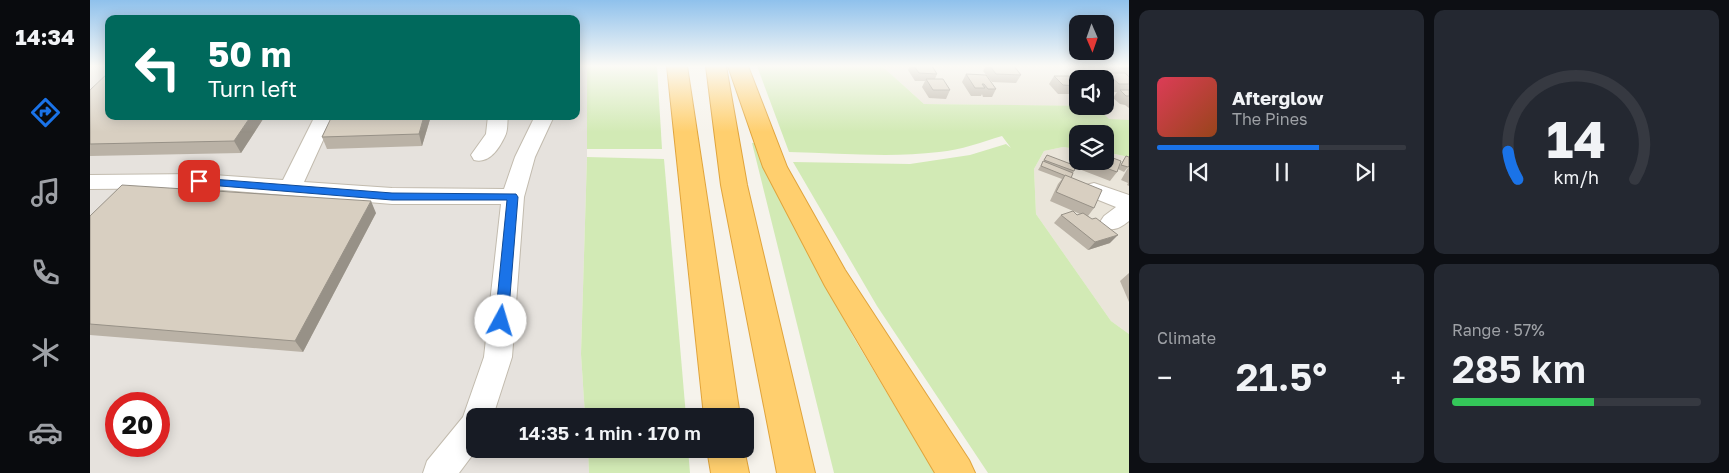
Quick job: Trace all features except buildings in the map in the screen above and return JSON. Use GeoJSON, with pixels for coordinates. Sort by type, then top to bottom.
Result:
{"type":"FeatureCollection","features":[{"type":"Feature","properties":{"kind":"highway"},"geometry":{"type":"LineString","coordinates":[[680,88],[721,408]]}},
{"type":"Feature","properties":{"kind":"highway"},"geometry":{"type":"LineString","coordinates":[[719,88],[734,185],[796,473]]}},
{"type":"Feature","properties":{"kind":"highway"},"geometry":{"type":"LineString","coordinates":[[746,88],[775,167],[834,278],[956,473]]}},
{"type":"Feature","properties":{"kind":"highway"},"geometry":{"type":"LineString","coordinates":[[728,458],[730,473]]}},
{"type":"Feature","properties":{"kind":"street"},"geometry":{"type":"LineString","coordinates":[[290,188],[323,120]]}},
{"type":"Feature","properties":{"kind":"street"},"geometry":{"type":"LineString","coordinates":[[481,155],[496,135],[498,120]]}},
{"type":"Feature","properties":{"kind":"street"},"geometry":{"type":"LineString","coordinates":[[481,408],[498,357],[513,197],[525,158],[543,120]]}},
{"type":"Feature","properties":{"kind":"street"},"geometry":{"type":"LineString","coordinates":[[90,182],[199,181],[392,196],[513,197]]}},
{"type":"Feature","properties":{"kind":"street"},"geometry":{"type":"LineString","coordinates":[[1094,190],[1129,204]]}},
{"type":"Feature","properties":{"kind":"street"},"geometry":{"type":"LineString","coordinates":[[410,215],[422,196]]}},
{"type":"Feature","properties":{"kind":"street"},"geometry":{"type":"LineString","coordinates":[[439,473],[466,438]]}},
{"type":"Feature","properties":{"kind":"shaded area"},"geometry":{"type":"Polygon","coordinates":[[[90,88],[105,88],[105,120],[580,120],[580,88],[587,88],[587,157],[581,354],[584,408],[466,408],[466,458],[588,458],[589,473],[90,473],[90,88]]]}},
{"type":"Feature","properties":{"kind":"shaded area"},"geometry":{"type":"Polygon","coordinates":[[[906,88],[1069,88],[1069,106],[924,104],[906,88]]]}},
{"type":"Feature","properties":{"kind":"shaded area"},"geometry":{"type":"Polygon","coordinates":[[[1114,88],[1129,88],[1129,120],[1109,120],[1104,115],[1114,115],[1114,88]]]}},
{"type":"Feature","properties":{"kind":"shaded area"},"geometry":{"type":"Polygon","coordinates":[[[1063,147],[1069,148],[1069,170],[1114,170],[1114,154],[1129,157],[1129,334],[1111,321],[1036,214],[1034,169],[1044,151],[1063,147]]]}},
{"type":"Feature","properties":{"kind":"green space"},"geometry":{"type":"Polygon","coordinates":[[[587,88],[658,88],[662,149],[587,149],[587,88]]]}},
{"type":"Feature","properties":{"kind":"green space"},"geometry":{"type":"Polygon","coordinates":[[[765,88],[906,88],[924,104],[1069,106],[1069,115],[1105,115],[1109,119],[1129,120],[1129,157],[1114,154],[1114,125],[1069,125],[1069,148],[1063,147],[1044,151],[1034,169],[1036,214],[1111,321],[1129,334],[1129,473],[988,473],[877,306],[793,162],[910,164],[970,155],[1006,144],[1011,148],[1002,136],[955,150],[921,154],[883,155],[789,152],[765,88]]]}},
{"type":"Feature","properties":{"kind":"green space"},"geometry":{"type":"Polygon","coordinates":[[[752,143],[757,143],[803,244],[854,338],[935,473],[834,473],[752,143]]]}},
{"type":"Feature","properties":{"kind":"green space"},"geometry":{"type":"Polygon","coordinates":[[[587,157],[664,159],[685,408],[584,408],[581,354],[587,157]]]}},
{"type":"Feature","properties":{"kind":"green space"},"geometry":{"type":"Polygon","coordinates":[[[588,458],[689,458],[690,473],[589,473],[588,458]]]}},
{"type":"Feature","properties":{"kind":"route"},"geometry":{"type":"LineString","coordinates":[[199,181],[392,196],[513,197],[501,321]]}}]}
